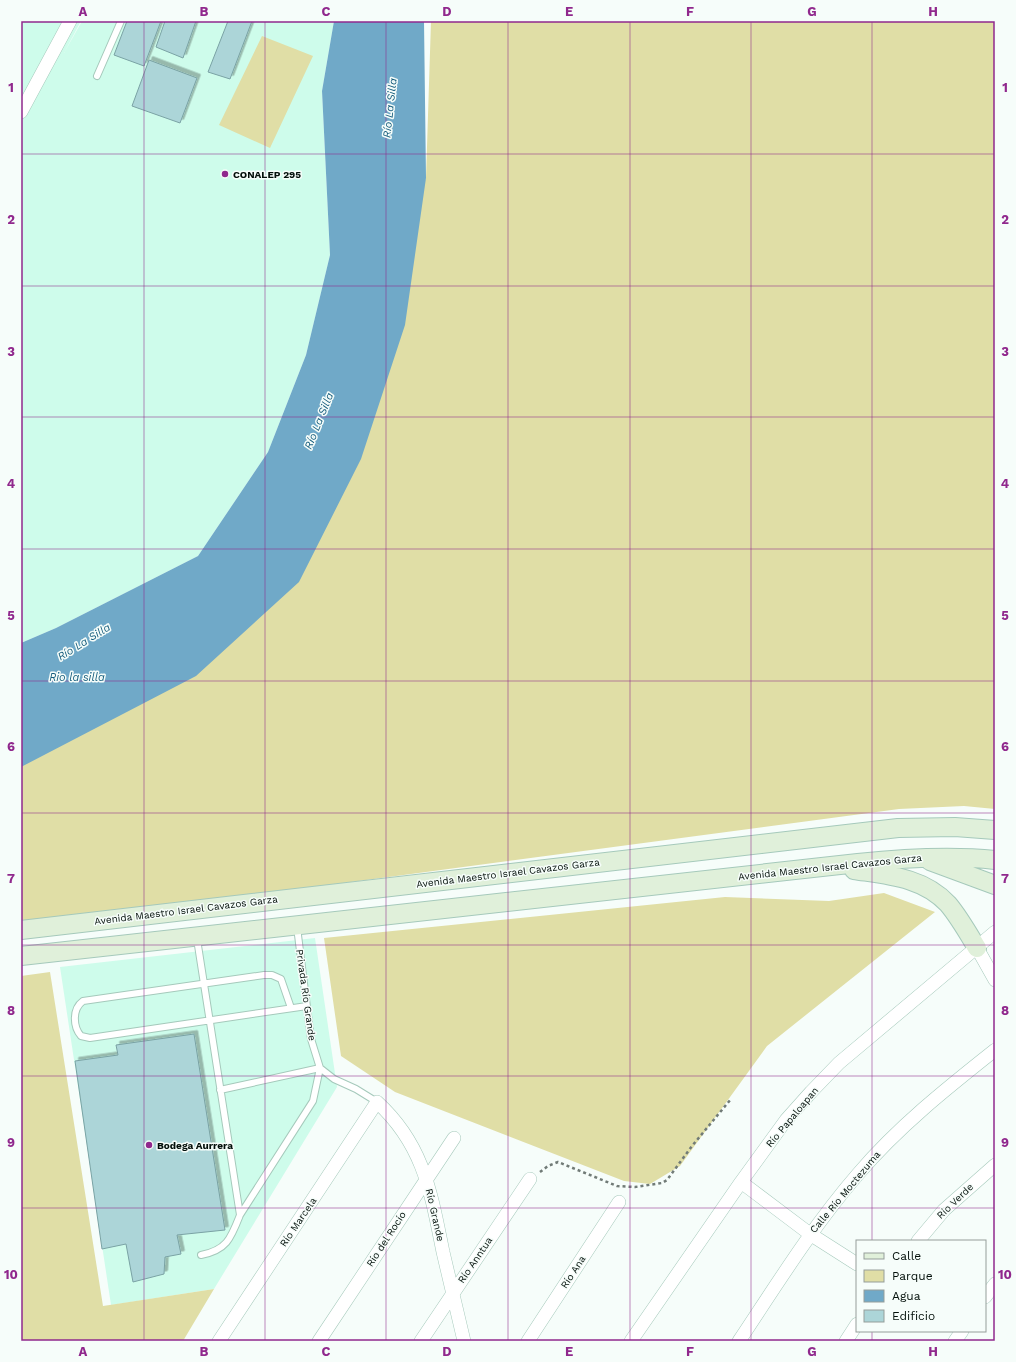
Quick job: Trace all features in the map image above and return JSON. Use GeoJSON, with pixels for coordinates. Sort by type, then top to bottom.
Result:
{"type":"FeatureCollection","features":[{"type":"Feature","properties":{"kind":"main road","name":"Avenida Maestro Israel Cavazos Garza"},"geometry":{"type":"LineString","coordinates":[[21,930],[898,828],[955,827],[995,830]]}},
{"type":"Feature","properties":{"kind":"main road","name":"Avenida Maestro Israel Cavazos Garza"},"geometry":{"type":"LineString","coordinates":[[23,955],[920,857],[957,857],[995,860]]}},
{"type":"Feature","properties":{"kind":"main road"},"geometry":{"type":"LineString","coordinates":[[920,857],[995,885]]}},
{"type":"Feature","properties":{"kind":"main road"},"geometry":{"type":"LineString","coordinates":[[829,866],[895,876],[919,883],[930,889],[951,908],[977,948]]}},
{"type":"Feature","properties":{"kind":"main road"},"geometry":{"type":"LineString","coordinates":[[484,904],[496,896],[528,889],[537,878],[537,869]]}},
{"type":"Feature","properties":{"kind":"main road"},"geometry":{"type":"LineString","coordinates":[[23,955],[29,941],[59,926]]}},
{"type":"Feature","properties":{"kind":"street"},"geometry":{"type":"LineString","coordinates":[[21,112],[70,21]]}},
{"type":"Feature","properties":{"kind":"street","name":"Río Papaloapan"},"geometry":{"type":"LineString","coordinates":[[632,1341],[741,1182],[786,1120],[839,1063],[995,932]]}},
{"type":"Feature","properties":{"kind":"street"},"geometry":{"type":"LineString","coordinates":[[977,948],[995,980]]}},
{"type":"Feature","properties":{"kind":"street","name":"Calle Río Moctezuma"},"geometry":{"type":"LineString","coordinates":[[739,1341],[810,1234],[859,1173],[884,1146],[922,1111],[995,1050]]}},
{"type":"Feature","properties":{"kind":"street","name":"Río Grande"},"geometry":{"type":"LineString","coordinates":[[377,1102],[391,1115],[404,1132],[426,1177],[464,1341]]}},
{"type":"Feature","properties":{"kind":"street","name":"Río Marcela"},"geometry":{"type":"LineString","coordinates":[[218,1341],[377,1102]]}},
{"type":"Feature","properties":{"kind":"street","name":"Río del Rocío"},"geometry":{"type":"LineString","coordinates":[[319,1341],[426,1177],[454,1138]]}},
{"type":"Feature","properties":{"kind":"street","name":"Río Verde"},"geometry":{"type":"LineString","coordinates":[[919,1240],[944,1210],[995,1165]]}},
{"type":"Feature","properties":{"kind":"street","name":"Río Anntua"},"geometry":{"type":"LineString","coordinates":[[421,1341],[530,1179]]}},
{"type":"Feature","properties":{"kind":"street"},"geometry":{"type":"LineString","coordinates":[[741,1182],[810,1234],[856,1263]]}},
{"type":"Feature","properties":{"kind":"street","name":"Río Ana"},"geometry":{"type":"LineString","coordinates":[[528,1341],[619,1202]]}},
{"type":"Feature","properties":{"kind":"street"},"geometry":{"type":"LineString","coordinates":[[846,1341],[856,1326]]}},
{"type":"Feature","properties":{"kind":"street"},"geometry":{"type":"LineString","coordinates":[[955,1341],[961,1332]]}},
{"type":"Feature","properties":{"kind":"lane"},"geometry":{"type":"LineString","coordinates":[[97,76],[121,21]]}},
{"type":"Feature","properties":{"kind":"lane","name":"Privada Río Grande"},"geometry":{"type":"LineString","coordinates":[[297,925],[312,1039],[320,1068]]}},
{"type":"Feature","properties":{"kind":"lane"},"geometry":{"type":"LineString","coordinates":[[197,936],[240,1215]]}},
{"type":"Feature","properties":{"kind":"lane"},"geometry":{"type":"LineString","coordinates":[[291,1008],[281,979],[272,975],[204,983],[83,1001],[78,1004],[76,1009],[76,1027],[81,1036],[90,1038],[307,1006]]}},
{"type":"Feature","properties":{"kind":"lane"},"geometry":{"type":"LineString","coordinates":[[220,1090],[320,1068]]}},
{"type":"Feature","properties":{"kind":"lane"},"geometry":{"type":"LineString","coordinates":[[320,1068],[334,1079],[356,1089],[377,1102]]}},
{"type":"Feature","properties":{"kind":"lane"},"geometry":{"type":"LineString","coordinates":[[201,1255],[222,1249],[232,1236],[240,1215],[313,1101],[320,1068]]}},
{"type":"Feature","properties":{"kind":"path"},"geometry":{"type":"LineString","coordinates":[[530,1179],[548,1166],[558,1162],[617,1186],[635,1187],[662,1183],[668,1180],[692,1146],[731,1099]]}},
{"type":"Feature","properties":{"kind":"shaded area"},"geometry":{"type":"Polygon","coordinates":[[[21,21],[81,21],[64,53],[82,21],[334,21],[322,91],[330,255],[306,355],[268,452],[198,556],[56,628],[21,643],[21,21]]]}},
{"type":"Feature","properties":{"kind":"shaded area"},"geometry":{"type":"Polygon","coordinates":[[[315,938],[337,1087],[214,1289],[111,1305],[60,967],[315,938]]]}},
{"type":"Feature","properties":{"kind":"green space"},"geometry":{"type":"Polygon","coordinates":[[[431,21],[995,21],[995,809],[964,806],[899,809],[21,926],[21,719],[219,622],[426,178],[431,21]]]}},
{"type":"Feature","properties":{"kind":"green space"},"geometry":{"type":"Polygon","coordinates":[[[262,36],[313,56],[270,148],[219,125],[262,36]]]}},
{"type":"Feature","properties":{"kind":"green space"},"geometry":{"type":"Polygon","coordinates":[[[884,893],[935,912],[767,1046],[680,1166],[650,1184],[624,1181],[395,1092],[341,1056],[324,938],[725,897],[829,901],[884,893]]]}},
{"type":"Feature","properties":{"kind":"green space"},"geometry":{"type":"Polygon","coordinates":[[[50,972],[103,1306],[214,1289],[183,1341],[21,1341],[21,976],[50,972]]]}},
{"type":"Feature","properties":{"kind":"water","name":"Rio la silla"},"geometry":{"type":"Polygon","coordinates":[[[334,21],[424,21],[426,178],[405,325],[361,459],[299,582],[196,676],[21,767],[21,643],[56,628],[198,556],[268,452],[306,355],[330,255],[322,91],[334,21]]]}},
{"type":"Feature","properties":{"kind":"building"},"geometry":{"type":"Polygon","coordinates":[[[127,21],[161,21],[144,66],[114,55],[127,21]]]}},
{"type":"Feature","properties":{"kind":"building"},"geometry":{"type":"Polygon","coordinates":[[[165,21],[196,21],[183,58],[156,47],[165,21]]]}},
{"type":"Feature","properties":{"kind":"building"},"geometry":{"type":"Polygon","coordinates":[[[228,21],[252,21],[230,79],[208,72],[228,21]]]}},
{"type":"Feature","properties":{"kind":"building"},"geometry":{"type":"Polygon","coordinates":[[[149,60],[197,78],[180,123],[132,106],[149,60]]]}},
{"type":"Feature","properties":{"kind":"building","name":"Bodega Aurrera"},"geometry":{"type":"Polygon","coordinates":[[[194,1034],[225,1230],[177,1235],[181,1254],[165,1257],[164,1274],[133,1282],[126,1244],[102,1249],[75,1061],[118,1055],[116,1045],[194,1034]]]}},
{"type":"Feature","properties":{"kind":"place","name":"CONALEP 295"},"geometry":{"type":"Point","coordinates":[225,174]}},
{"type":"Feature","properties":{"kind":"place","name":"Bodega Aurrera"},"geometry":{"type":"Point","coordinates":[149,1145]}},
{"type":"Feature","properties":{"kind":"water label","name":"Río La Silla"},"geometry":{"type":"Point","coordinates":[390,108]}},
{"type":"Feature","properties":{"kind":"water label","name":"Río La Silla"},"geometry":{"type":"Point","coordinates":[319,421]}},
{"type":"Feature","properties":{"kind":"water label","name":"Río La Silla"},"geometry":{"type":"Point","coordinates":[84,642]}}]}
